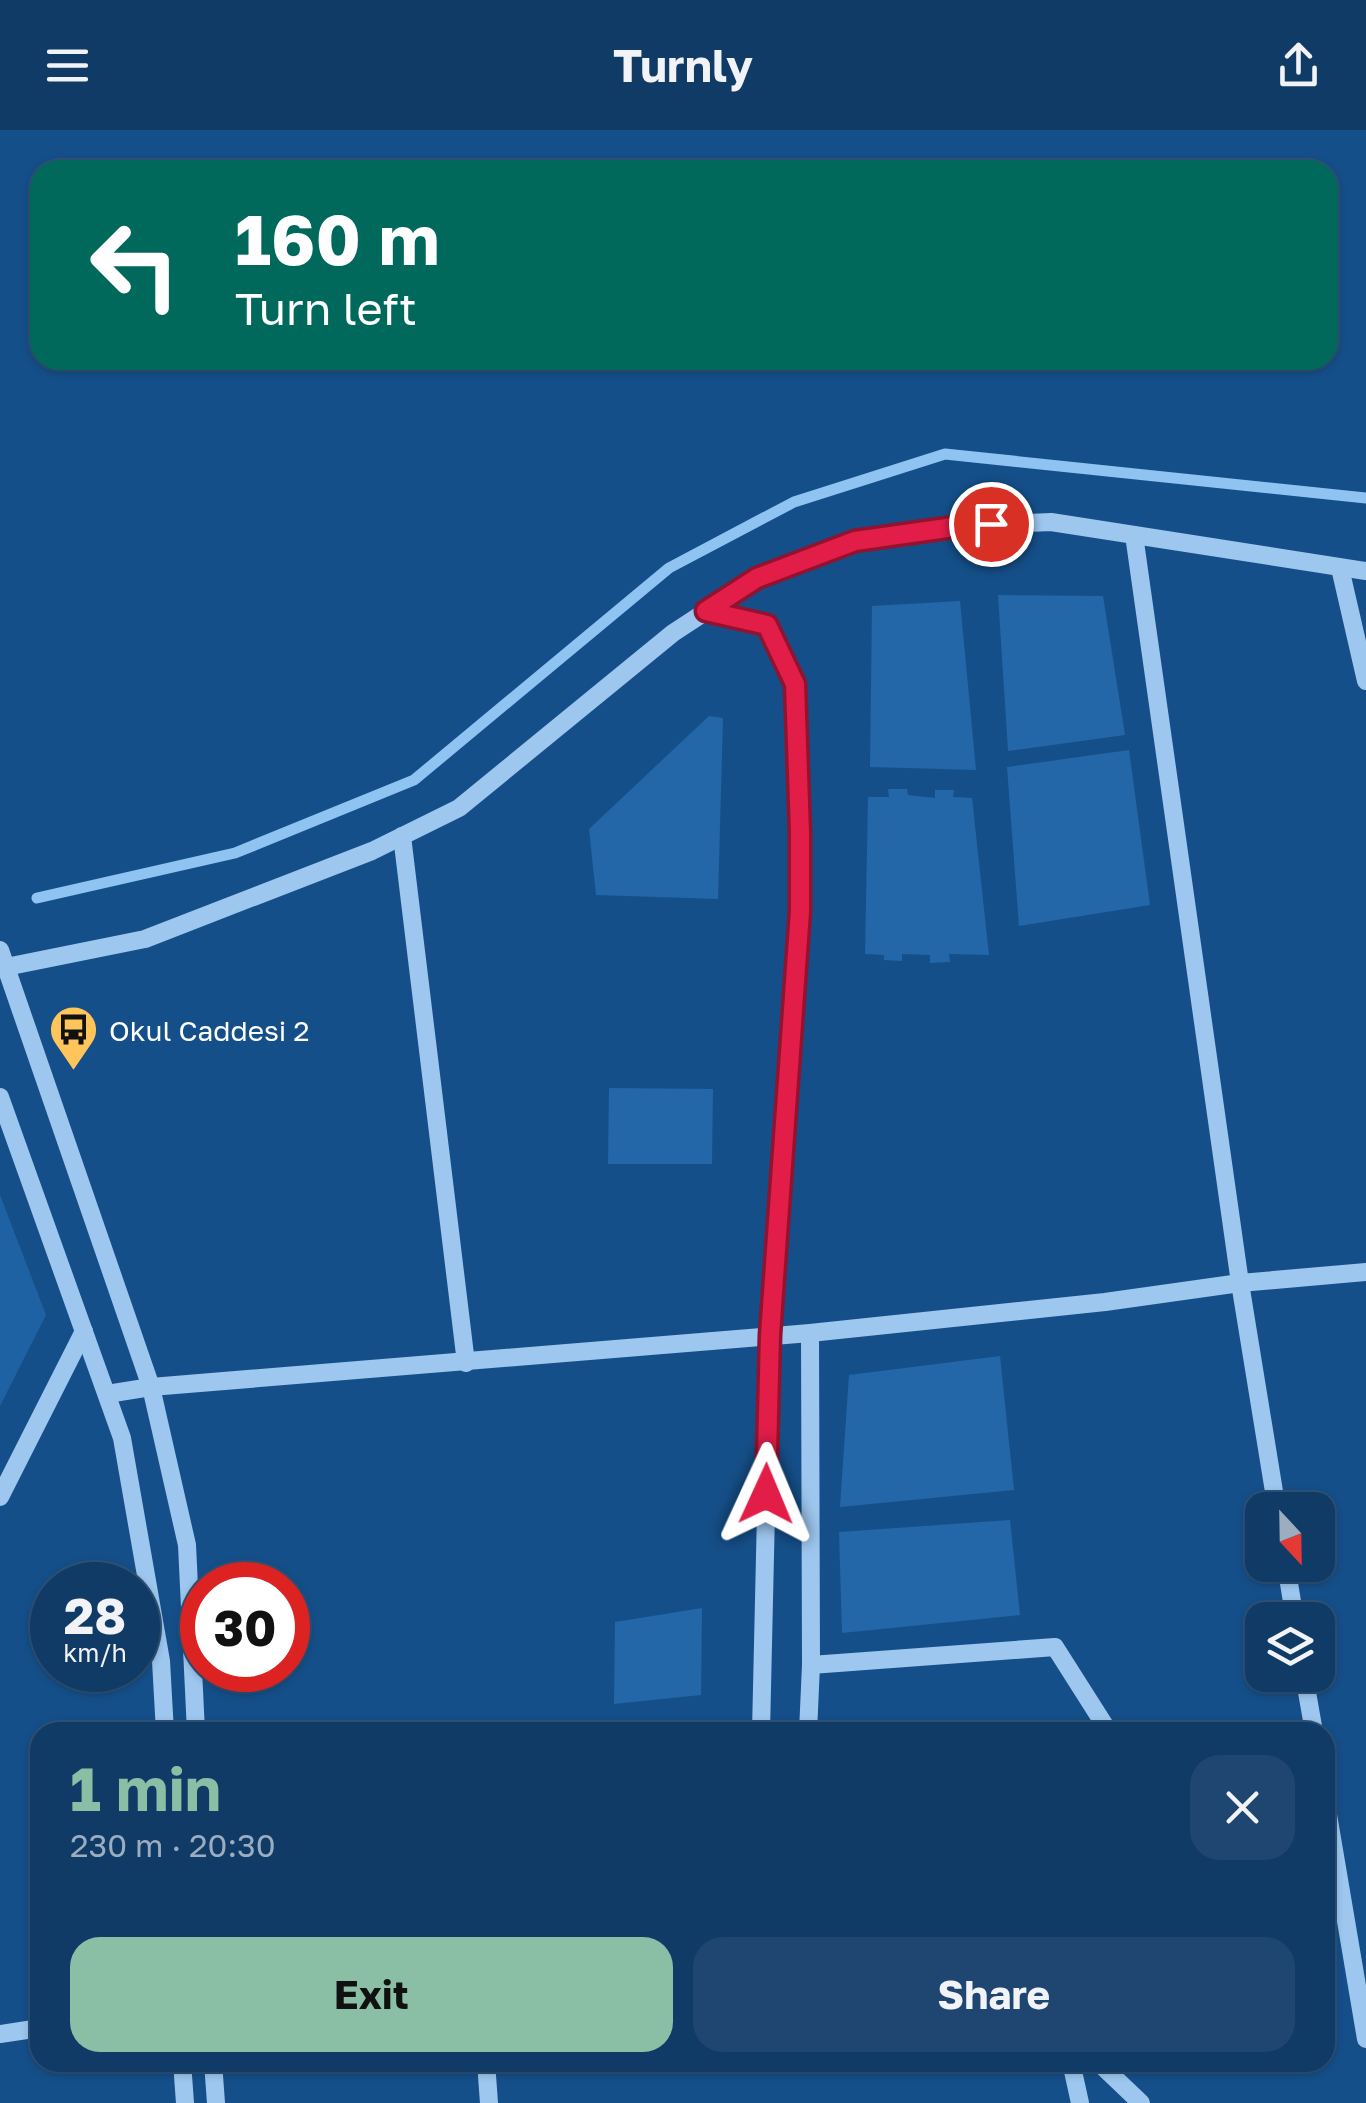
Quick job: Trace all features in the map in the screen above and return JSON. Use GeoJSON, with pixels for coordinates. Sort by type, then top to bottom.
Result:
{"type":"FeatureCollection","features":[{"type":"Feature","properties":{"kind":"street"},"geometry":{"type":"LineString","coordinates":[[195,1722],[186,1545],[150,1388],[2,961],[145,940],[372,851],[459,808],[673,633],[757,578],[855,541],[961,526],[1051,522],[1366,571]]}},
{"type":"Feature","properties":{"kind":"street"},"geometry":{"type":"LineString","coordinates":[[1134,535],[1240,1283],[1274,1492]]}},
{"type":"Feature","properties":{"kind":"street"},"geometry":{"type":"LineString","coordinates":[[1340,568],[1366,681]]}},
{"type":"Feature","properties":{"kind":"street"},"geometry":{"type":"LineString","coordinates":[[706,611],[767,625],[795,684],[800,911],[770,1335],[761,1722]]}},
{"type":"Feature","properties":{"kind":"street"},"geometry":{"type":"LineString","coordinates":[[402,836],[466,1363]]}},
{"type":"Feature","properties":{"kind":"street"},"geometry":{"type":"LineString","coordinates":[[0,1097],[122,1438],[161,1661],[164,1722]]}},
{"type":"Feature","properties":{"kind":"street"},"geometry":{"type":"LineString","coordinates":[[107,1394],[810,1333],[1366,1272]]}},
{"type":"Feature","properties":{"kind":"street"},"geometry":{"type":"LineString","coordinates":[[0,1497],[84,1331]]}},
{"type":"Feature","properties":{"kind":"street"},"geometry":{"type":"LineString","coordinates":[[808,1722],[810,1333]]}},
{"type":"Feature","properties":{"kind":"street"},"geometry":{"type":"LineString","coordinates":[[811,1665],[1055,1647],[1104,1722]]}},
{"type":"Feature","properties":{"kind":"street"},"geometry":{"type":"LineString","coordinates":[[1307,1692],[1312,1722]]}},
{"type":"Feature","properties":{"kind":"street"},"geometry":{"type":"LineString","coordinates":[[1335,1860],[1366,2039]]}},
{"type":"Feature","properties":{"kind":"street"},"geometry":{"type":"LineString","coordinates":[[0,2034],[30,2030]]}},
{"type":"Feature","properties":{"kind":"street"},"geometry":{"type":"LineString","coordinates":[[183,2072],[185,2103]]}},
{"type":"Feature","properties":{"kind":"street"},"geometry":{"type":"LineString","coordinates":[[214,2072],[216,2103]]}},
{"type":"Feature","properties":{"kind":"street"},"geometry":{"type":"LineString","coordinates":[[487,2072],[489,2103]]}},
{"type":"Feature","properties":{"kind":"street"},"geometry":{"type":"LineString","coordinates":[[1073,2072],[1080,2103]]}},
{"type":"Feature","properties":{"kind":"street"},"geometry":{"type":"LineString","coordinates":[[1108,2072],[1141,2103]]}},
{"type":"Feature","properties":{"kind":"shaded area"},"geometry":{"type":"Polygon","coordinates":[[[0,1195],[46,1315],[0,1406],[0,1195]]]}},
{"type":"Feature","properties":{"kind":"building"},"geometry":{"type":"Polygon","coordinates":[[[998,595],[1103,596],[1125,735],[1008,751],[998,595]]]}},
{"type":"Feature","properties":{"kind":"building"},"geometry":{"type":"Polygon","coordinates":[[[960,601],[976,770],[870,767],[872,606],[960,601]]]}},
{"type":"Feature","properties":{"kind":"building"},"geometry":{"type":"Polygon","coordinates":[[[709,716],[723,718],[718,899],[596,895],[589,829],[709,716]]]}},
{"type":"Feature","properties":{"kind":"building"},"geometry":{"type":"Polygon","coordinates":[[[1129,750],[1150,905],[1019,926],[1007,767],[1129,750]]]}},
{"type":"Feature","properties":{"kind":"building"},"geometry":{"type":"Polygon","coordinates":[[[888,789],[907,789],[908,795],[935,798],[935,790],[954,790],[953,797],[972,798],[989,955],[949,954],[950,962],[930,963],[930,955],[902,954],[902,961],[865,954],[868,797],[889,797],[888,789]]]}},
{"type":"Feature","properties":{"kind":"building"},"geometry":{"type":"Polygon","coordinates":[[[609,1088],[713,1089],[712,1164],[608,1164],[609,1088]]]}},
{"type":"Feature","properties":{"kind":"building"},"geometry":{"type":"Polygon","coordinates":[[[1000,1356],[1014,1490],[840,1507],[849,1375],[1000,1356]]]}},
{"type":"Feature","properties":{"kind":"building"},"geometry":{"type":"Polygon","coordinates":[[[1010,1520],[1020,1615],[842,1633],[839,1532],[1010,1520]]]}},
{"type":"Feature","properties":{"kind":"building"},"geometry":{"type":"Polygon","coordinates":[[[702,1608],[701,1695],[614,1704],[615,1622],[702,1608]]]}},
{"type":"Feature","properties":{"kind":"waterway"},"geometry":{"type":"LineString","coordinates":[[37,898],[235,853],[414,780],[669,568],[794,502],[945,454],[1366,498]]}},
{"type":"Feature","properties":{"kind":"place","name":"Okul Caddesi 2"},"geometry":{"type":"Point","coordinates":[74,1072]}},
{"type":"Feature","properties":{"kind":"route"},"geometry":{"type":"LineString","coordinates":[[766,1494],[770,1335],[800,911],[795,684],[767,625],[706,611],[757,578],[855,541],[991,524]]}}]}
